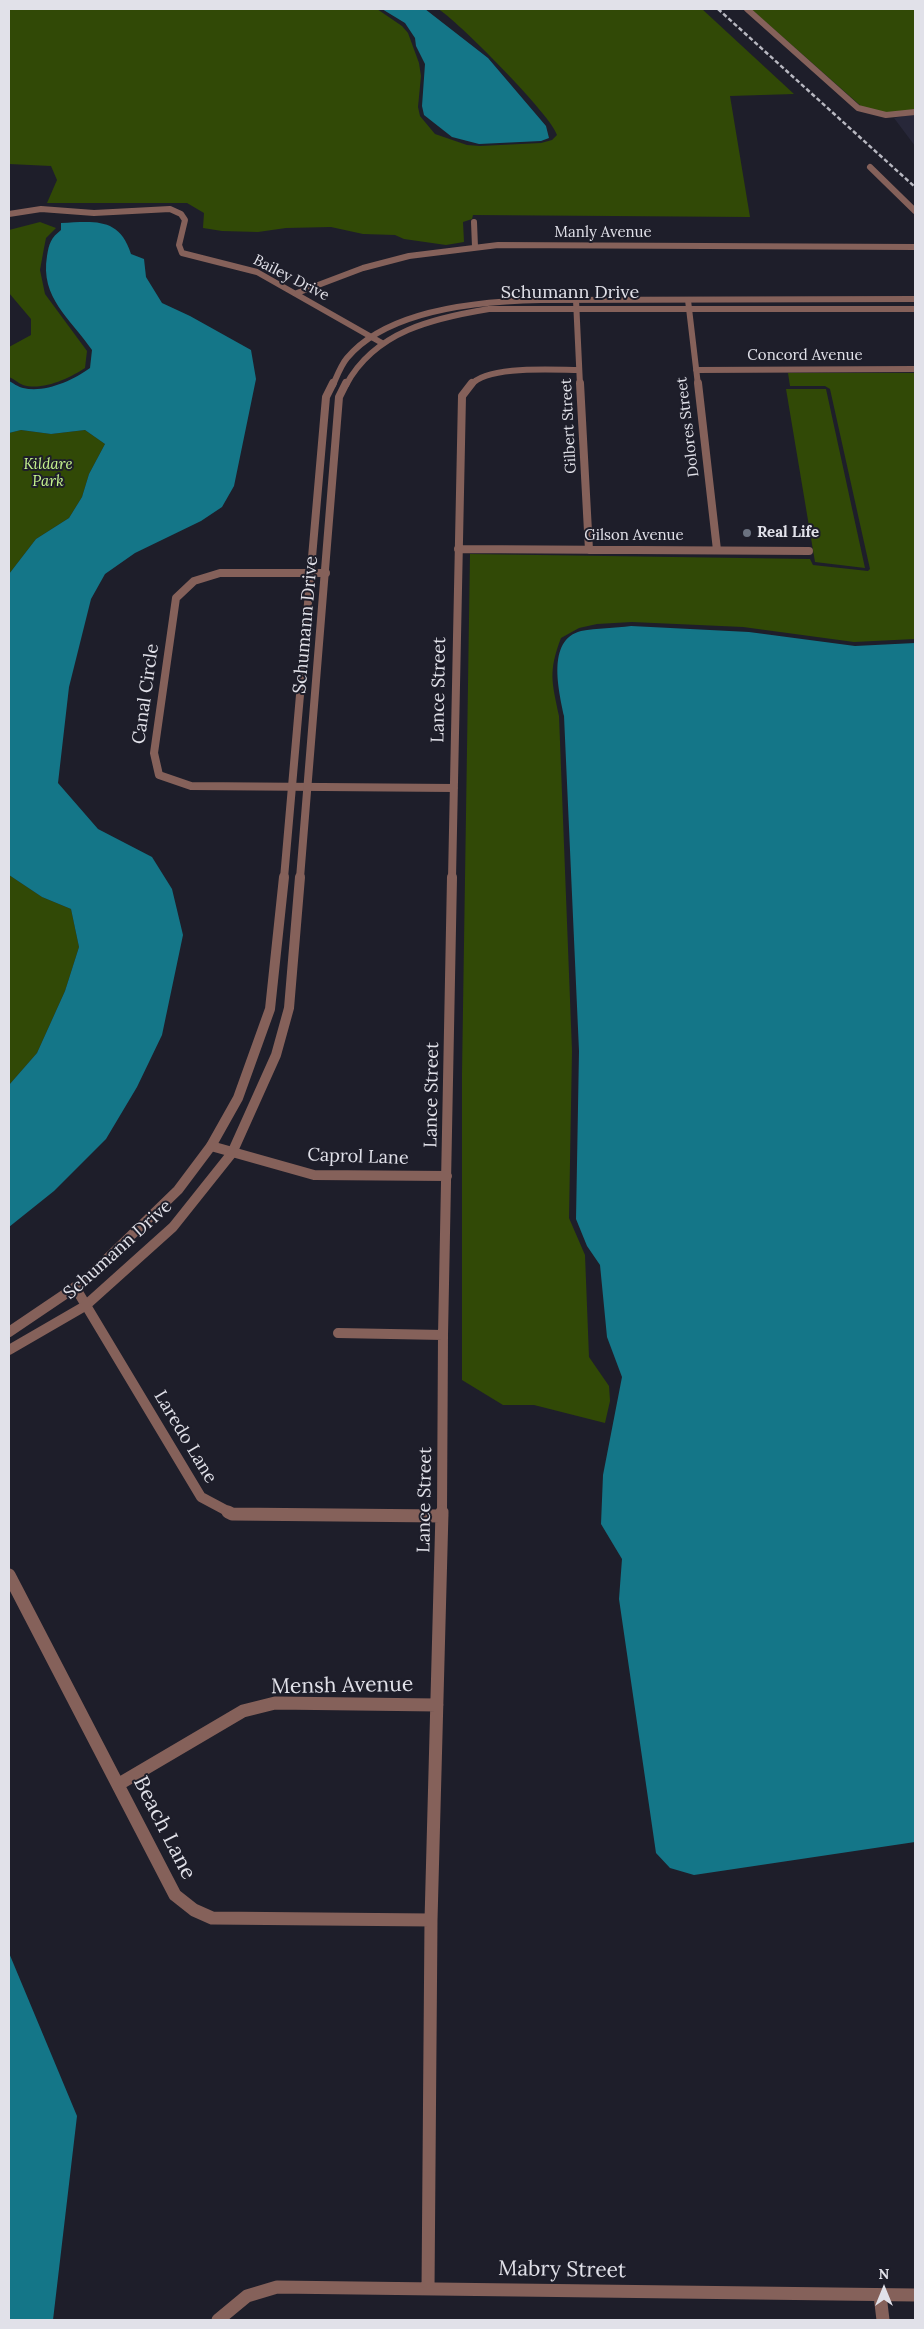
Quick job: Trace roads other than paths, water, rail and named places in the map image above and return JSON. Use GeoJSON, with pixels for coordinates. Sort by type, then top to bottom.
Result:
{"type":"FeatureCollection","features":[{"type":"Feature","properties":{"kind":"street"},"geometry":{"type":"LineString","coordinates":[[747,9],[858,108],[872,113],[892,116],[915,112]]}},
{"type":"Feature","properties":{"kind":"street"},"geometry":{"type":"LineString","coordinates":[[870,167],[915,211]]}},
{"type":"Feature","properties":{"kind":"street","name":"Bailey Drive"},"geometry":{"type":"LineString","coordinates":[[9,214],[41,210],[94,212],[170,210],[181,214],[185,220],[179,245],[182,253],[257,272],[382,343]]}},
{"type":"Feature","properties":{"kind":"street"},"geometry":{"type":"LineString","coordinates":[[474,222],[475,247]]}},
{"type":"Feature","properties":{"kind":"street","name":"Manly Avenue"},"geometry":{"type":"LineString","coordinates":[[297,294],[363,268],[409,256],[498,245],[915,247]]}},
{"type":"Feature","properties":{"kind":"street","name":"Schumann Drive"},"geometry":{"type":"LineString","coordinates":[[798,305],[915,299]]}},
{"type":"Feature","properties":{"kind":"street"},"geometry":{"type":"LineString","coordinates":[[904,300],[911,309]]}},
{"type":"Feature","properties":{"kind":"street","name":"Schumann Drive"},"geometry":{"type":"LineString","coordinates":[[9,1332],[75,1287],[128,1240],[178,1190],[211,1146],[238,1098],[270,1010],[293,787],[326,397],[347,358],[372,337],[406,321],[452,307],[498,301],[576,304],[798,305],[911,309]]}},
{"type":"Feature","properties":{"kind":"street","name":"Schumann Drive"},"geometry":{"type":"LineString","coordinates":[[9,1350],[85,1306],[173,1227],[232,1153],[276,1055],[290,1008],[339,397],[348,377],[362,358],[382,343],[416,326],[445,316],[489,309],[576,304]]}},
{"type":"Feature","properties":{"kind":"street","name":"Gilbert Street"},"geometry":{"type":"LineString","coordinates":[[576,304],[589,550]]}},
{"type":"Feature","properties":{"kind":"street","name":"Dolores Street"},"geometry":{"type":"LineString","coordinates":[[688,305],[717,550]]}},
{"type":"Feature","properties":{"kind":"street","name":"Concord Avenue"},"geometry":{"type":"LineString","coordinates":[[696,370],[915,369]]}},
{"type":"Feature","properties":{"kind":"street","name":"Lance Street"},"geometry":{"type":"LineString","coordinates":[[428,2290],[431,1920],[442,1516],[443,1335],[462,396],[475,380],[508,370],[579,370]]}},
{"type":"Feature","properties":{"kind":"street","name":"Gilson Avenue"},"geometry":{"type":"LineString","coordinates":[[458,549],[809,552]]}},
{"type":"Feature","properties":{"kind":"street","name":"Canal Circle"},"geometry":{"type":"LineString","coordinates":[[326,573],[220,573],[194,582],[176,598],[154,753],[159,775],[191,786],[454,788]]}},
{"type":"Feature","properties":{"kind":"street","name":"Caprol Lane"},"geometry":{"type":"LineString","coordinates":[[211,1146],[314,1175],[447,1176]]}},
{"type":"Feature","properties":{"kind":"street","name":"Laredo Lane"},"geometry":{"type":"LineString","coordinates":[[75,1287],[200,1497],[232,1514],[442,1516]]}},
{"type":"Feature","properties":{"kind":"street"},"geometry":{"type":"LineString","coordinates":[[338,1334],[443,1335]]}},
{"type":"Feature","properties":{"kind":"street","name":"Beach Lane"},"geometry":{"type":"LineString","coordinates":[[9,1575],[175,1895],[194,1910],[212,1918],[431,1920]]}},
{"type":"Feature","properties":{"kind":"street","name":"Mensh Avenue"},"geometry":{"type":"LineString","coordinates":[[119,1784],[243,1710],[275,1703],[437,1705]]}},
{"type":"Feature","properties":{"kind":"street","name":"Mabry Street"},"geometry":{"type":"LineString","coordinates":[[218,2320],[246,2296],[277,2287],[915,2295]]}},
{"type":"Feature","properties":{"kind":"street"},"geometry":{"type":"LineString","coordinates":[[880,2295],[883,2320]]}},
{"type":"Feature","properties":{"kind":"water"},"geometry":{"type":"Polygon","coordinates":[[[382,9],[425,9],[488,58],[546,126],[549,138],[541,141],[479,144],[452,137],[424,115],[422,106],[425,64],[416,46],[415,38],[405,23],[382,9]]]}},
{"type":"Feature","properties":{"kind":"water"},"geometry":{"type":"Polygon","coordinates":[[[94,222],[112,227],[120,233],[131,254],[144,259],[146,277],[162,303],[190,316],[251,350],[256,379],[234,486],[222,507],[201,521],[135,553],[105,574],[91,599],[69,687],[58,783],[98,829],[152,857],[172,889],[183,935],[162,1035],[137,1087],[106,1139],[54,1191],[9,1227],[9,1085],[37,1053],[65,991],[79,947],[71,909],[42,897],[9,875],[9,574],[36,539],[69,518],[82,497],[89,474],[105,444],[85,430],[51,434],[21,430],[9,433],[9,381],[23,388],[40,389],[58,385],[90,368],[92,350],[59,307],[52,296],[48,284],[46,271],[48,251],[53,238],[61,230],[61,223],[94,222]]]}},
{"type":"Feature","properties":{"kind":"water"},"geometry":{"type":"Polygon","coordinates":[[[631,626],[749,632],[855,646],[915,643],[915,1842],[694,1875],[670,1868],[656,1853],[619,1599],[622,1559],[601,1524],[603,1475],[622,1377],[607,1337],[600,1265],[587,1246],[576,1219],[579,1051],[564,716],[558,680],[559,655],[563,645],[570,636],[581,631],[631,626]]]}},
{"type":"Feature","properties":{"kind":"water"},"geometry":{"type":"Polygon","coordinates":[[[9,1953],[77,2116],[53,2320],[9,2320],[9,1953]]]}},
{"type":"Feature","properties":{"kind":"railway"},"geometry":{"type":"LineString","coordinates":[[718,9],[915,187]]}},
{"type":"Feature","properties":{"kind":"place","name":"Real Life"},"geometry":{"type":"Point","coordinates":[747,533]}},
{"type":"Feature","properties":{"kind":"park label","name":"Kildare Park"},"geometry":{"type":"Point","coordinates":[48,474]}}]}
